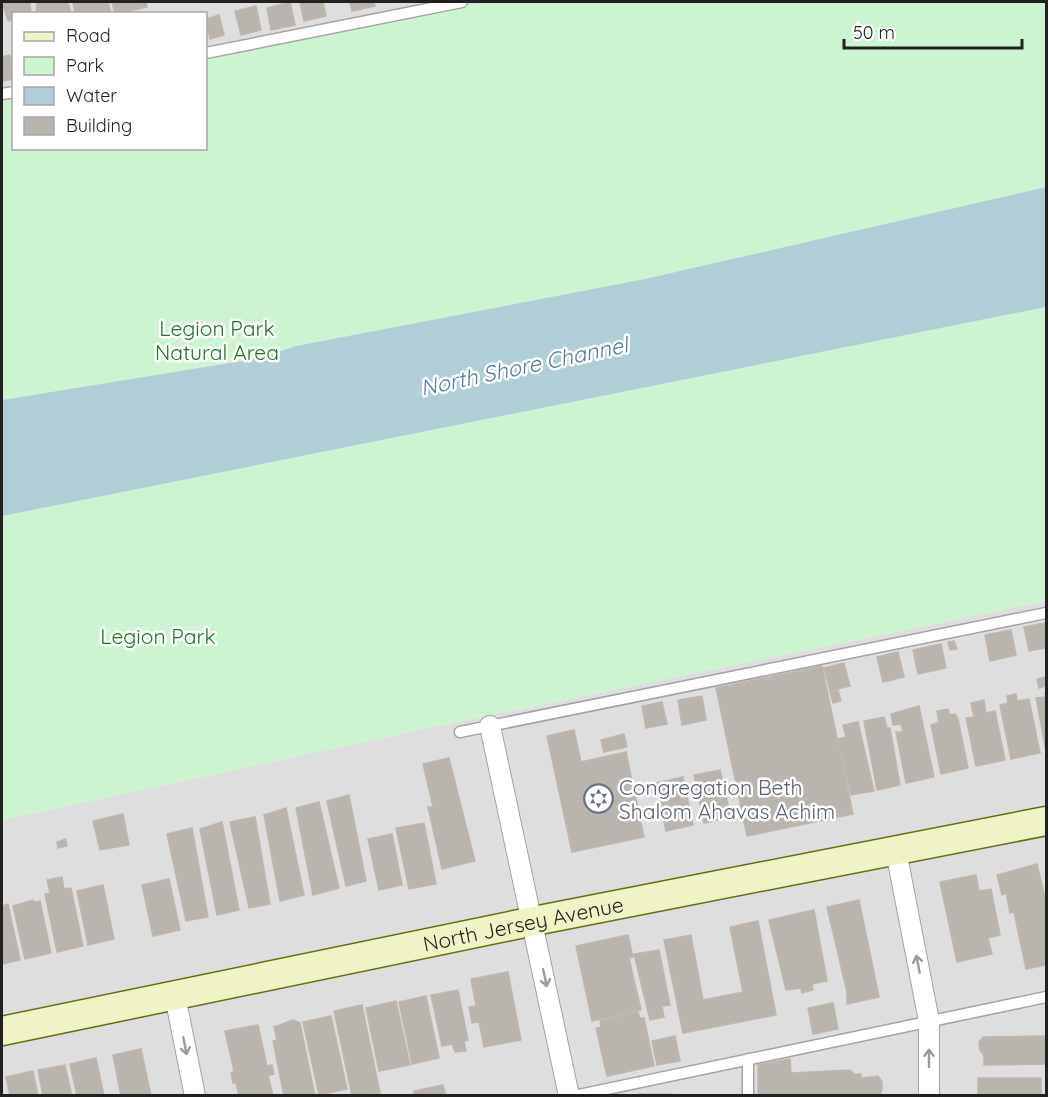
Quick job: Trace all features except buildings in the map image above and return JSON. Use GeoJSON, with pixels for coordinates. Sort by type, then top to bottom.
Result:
{"type":"FeatureCollection","features":[{"type":"Feature","properties":{"kind":"main road","name":"North Jersey Avenue"},"geometry":{"type":"LineString","coordinates":[[2,1031],[534,921],[1047,821]]}},
{"type":"Feature","properties":{"kind":"street"},"geometry":{"type":"LineString","coordinates":[[490,726],[534,921],[569,1095]]}},
{"type":"Feature","properties":{"kind":"street"},"geometry":{"type":"LineString","coordinates":[[896,851],[929,1021],[929,1095]]}},
{"type":"Feature","properties":{"kind":"street"},"geometry":{"type":"LineString","coordinates":[[175,996],[195,1095]]}},
{"type":"Feature","properties":{"kind":"lane"},"geometry":{"type":"LineString","coordinates":[[207,53],[462,2]]}},
{"type":"Feature","properties":{"kind":"lane"},"geometry":{"type":"LineString","coordinates":[[460,732],[1047,613]]}},
{"type":"Feature","properties":{"kind":"lane"},"geometry":{"type":"LineString","coordinates":[[574,1095],[1047,997]]}},
{"type":"Feature","properties":{"kind":"lane"},"geometry":{"type":"LineString","coordinates":[[748,1059],[748,1095]]}},
{"type":"Feature","properties":{"kind":"shaded area"},"geometry":{"type":"Polygon","coordinates":[[[2,2],[488,2],[207,60],[207,12],[12,12],[12,99],[2,102],[2,2]]]}},
{"type":"Feature","properties":{"kind":"shaded area"},"geometry":{"type":"Polygon","coordinates":[[[1046,601],[1046,1095],[2,1095],[2,820],[452,723],[1046,601]]]}},
{"type":"Feature","properties":{"kind":"green space","name":"Legion Park Natural Area"},"geometry":{"type":"Polygon","coordinates":[[[488,2],[1046,2],[1046,187],[645,279],[296,346],[261,358],[2,400],[2,102],[12,99],[12,150],[207,150],[207,60],[488,2]]]}},
{"type":"Feature","properties":{"kind":"green space","name":"Legion Park"},"geometry":{"type":"Polygon","coordinates":[[[1046,307],[1046,601],[452,723],[2,820],[2,513],[1046,307]]]}},
{"type":"Feature","properties":{"kind":"water","name":"North Shore Channel"},"geometry":{"type":"Polygon","coordinates":[[[1046,187],[1046,307],[2,516],[2,400],[261,358],[296,346],[645,279],[1046,187]]]}},
{"type":"Feature","properties":{"kind":"place","name":"Congregation Beth Shalom Ahavas Achim"},"geometry":{"type":"Point","coordinates":[598,799]}}]}
